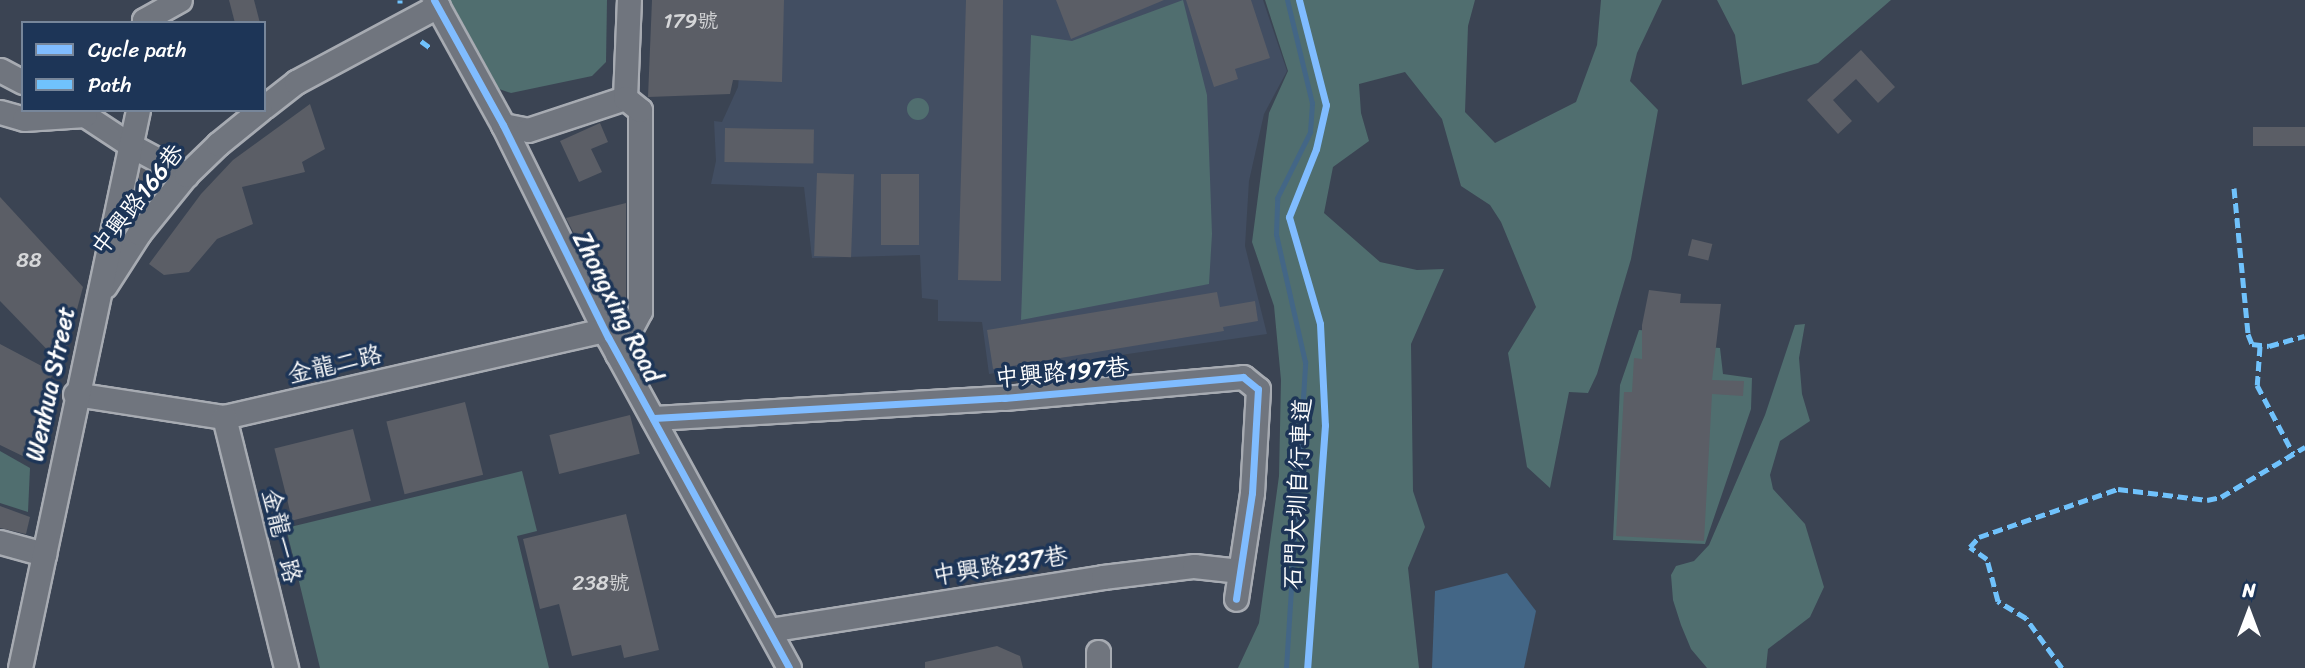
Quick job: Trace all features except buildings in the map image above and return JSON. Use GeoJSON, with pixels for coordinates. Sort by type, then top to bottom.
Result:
{"type":"FeatureCollection","features":[{"type":"Feature","properties":{"kind":"street"},"geometry":{"type":"LineString","coordinates":[[144,21],[180,0]]}},
{"type":"Feature","properties":{"kind":"street"},"geometry":{"type":"LineString","coordinates":[[625,97],[629,0]]}},
{"type":"Feature","properties":{"kind":"street"},"geometry":{"type":"LineString","coordinates":[[266,105],[296,82],[436,3]]}},
{"type":"Feature","properties":{"kind":"street","name":"Zhongxing Road"},"geometry":{"type":"LineString","coordinates":[[436,3],[503,125],[617,354],[789,668]]}},
{"type":"Feature","properties":{"kind":"street"},"geometry":{"type":"LineString","coordinates":[[0,70],[21,81]]}},
{"type":"Feature","properties":{"kind":"street"},"geometry":{"type":"LineString","coordinates":[[503,125],[528,130],[625,97]]}},
{"type":"Feature","properties":{"kind":"street"},"geometry":{"type":"LineString","coordinates":[[617,354],[640,311],[640,110],[625,97]]}},
{"type":"Feature","properties":{"kind":"street"},"geometry":{"type":"LineString","coordinates":[[0,112],[24,119],[81,112],[130,145],[186,175]]}},
{"type":"Feature","properties":{"kind":"street","name":"Wenhua Street"},"geometry":{"type":"LineString","coordinates":[[20,668],[75,394],[138,112]]}},
{"type":"Feature","properties":{"kind":"street","name":"中興路166巷"},"geometry":{"type":"LineString","coordinates":[[95,301],[139,233],[186,175],[218,144],[258,112]]}},
{"type":"Feature","properties":{"kind":"street","name":"金龍二路"},"geometry":{"type":"LineString","coordinates":[[75,394],[224,417],[605,330]]}},
{"type":"Feature","properties":{"kind":"street","name":"中興路197巷"},"geometry":{"type":"LineString","coordinates":[[653,418],[1004,398],[1244,377],[1258,389],[1252,493],[1236,599]]}},
{"type":"Feature","properties":{"kind":"street","name":"金龍一路"},"geometry":{"type":"LineString","coordinates":[[224,417],[286,668]]}},
{"type":"Feature","properties":{"kind":"street"},"geometry":{"type":"LineString","coordinates":[[0,542],[44,554]]}},
{"type":"Feature","properties":{"kind":"street","name":"中興路237巷"},"geometry":{"type":"LineString","coordinates":[[769,630],[1103,576],[1195,566],[1240,571]]}},
{"type":"Feature","properties":{"kind":"shaded area"},"geometry":{"type":"Polygon","coordinates":[[[746,0],[1263,0],[1287,71],[1264,114],[1249,181],[1245,246],[1267,334],[989,374],[982,322],[938,321],[938,300],[922,298],[920,255],[812,258],[804,187],[711,184],[716,161],[714,121],[722,122],[738,87],[746,0]]]}},
{"type":"Feature","properties":{"kind":"shaded area"},"geometry":{"type":"Polygon","coordinates":[[[1507,573],[1536,611],[1524,668],[1432,668],[1435,591],[1507,573]]]}},
{"type":"Feature","properties":{"kind":"green space"},"geometry":{"type":"Polygon","coordinates":[[[450,0],[607,0],[606,62],[592,76],[511,93],[499,89],[450,0]]]}},
{"type":"Feature","properties":{"kind":"green space"},"geometry":{"type":"Polygon","coordinates":[[[1183,0],[1207,95],[1212,234],[1209,284],[1021,320],[1031,35],[1072,41],[1183,0]]]}},
{"type":"Feature","properties":{"kind":"green space"},"geometry":{"type":"Polygon","coordinates":[[[1265,0],[1475,0],[1468,26],[1465,112],[1495,143],[1576,102],[1597,45],[1601,0],[1662,0],[1637,53],[1630,81],[1658,110],[1631,259],[1597,374],[1588,393],[1569,392],[1550,488],[1527,467],[1508,353],[1536,307],[1501,222],[1490,205],[1461,186],[1442,119],[1405,72],[1359,84],[1361,113],[1369,141],[1333,167],[1324,213],[1380,262],[1417,270],[1444,269],[1411,344],[1413,491],[1425,527],[1408,568],[1419,668],[1238,668],[1259,623],[1279,476],[1281,380],[1274,306],[1252,242],[1269,113],[1288,71],[1265,0]]]}},
{"type":"Feature","properties":{"kind":"green space"},"geometry":{"type":"Polygon","coordinates":[[[1717,0],[1891,0],[1818,63],[1742,85],[1735,35],[1717,0]]]}},
{"type":"Feature","properties":{"kind":"green space"},"geometry":{"type":"Polygon","coordinates":[[[918,98],[926,101],[929,109],[926,117],[918,120],[910,117],[907,109],[910,101],[918,98]]]}},
{"type":"Feature","properties":{"kind":"green space"},"geometry":{"type":"Polygon","coordinates":[[[1805,324],[1799,358],[1802,394],[1810,421],[1780,441],[1770,475],[1773,489],[1805,524],[1824,587],[1810,617],[1768,649],[1766,668],[1707,668],[1691,649],[1681,625],[1673,600],[1671,575],[1676,566],[1694,561],[1709,545],[1765,415],[1795,325],[1805,324]]]}},
{"type":"Feature","properties":{"kind":"green space"},"geometry":{"type":"Polygon","coordinates":[[[1639,330],[1677,333],[1678,345],[1720,348],[1723,374],[1752,378],[1751,409],[1705,544],[1613,540],[1620,385],[1639,330]]]}},
{"type":"Feature","properties":{"kind":"green space"},"geometry":{"type":"Polygon","coordinates":[[[0,451],[30,468],[28,512],[0,503],[0,451]]]}},
{"type":"Feature","properties":{"kind":"green space"},"geometry":{"type":"Polygon","coordinates":[[[522,471],[537,531],[517,536],[549,668],[320,668],[286,528],[522,471]]]}},
{"type":"Feature","properties":{"kind":"waterway"},"geometry":{"type":"LineString","coordinates":[[1286,668],[1305,362],[1276,234],[1277,198],[1310,132],[1312,103],[1287,0]]}},
{"type":"Feature","properties":{"kind":"marked path"},"geometry":{"type":"LineString","coordinates":[[421,41],[432,49]]}},
{"type":"Feature","properties":{"kind":"marked path"},"geometry":{"type":"LineString","coordinates":[[2234,188],[2248,334],[2252,344],[2269,346],[2305,336]]}},
{"type":"Feature","properties":{"kind":"marked path"},"geometry":{"type":"LineString","coordinates":[[2260,346],[2257,385],[2293,453]]}},
{"type":"Feature","properties":{"kind":"marked path"},"geometry":{"type":"LineString","coordinates":[[2062,668],[2026,618],[1998,601],[1987,559],[1970,547],[1979,537],[2118,489],[2207,500],[2221,497],[2305,447]]}},
{"type":"Feature","properties":{"kind":"cycle path"},"geometry":{"type":"LineString","coordinates":[[434,0],[503,125],[608,337],[789,668]]}},
{"type":"Feature","properties":{"kind":"cycle path","name":"石門大圳自行車道"},"geometry":{"type":"LineString","coordinates":[[1299,0],[1326,105],[1316,149],[1289,217],[1320,324],[1325,425],[1307,668]]}},
{"type":"Feature","properties":{"kind":"cycle path"},"geometry":{"type":"LineString","coordinates":[[653,418],[1004,398],[1243,377],[1258,389],[1252,493],[1236,599]]}}]}
